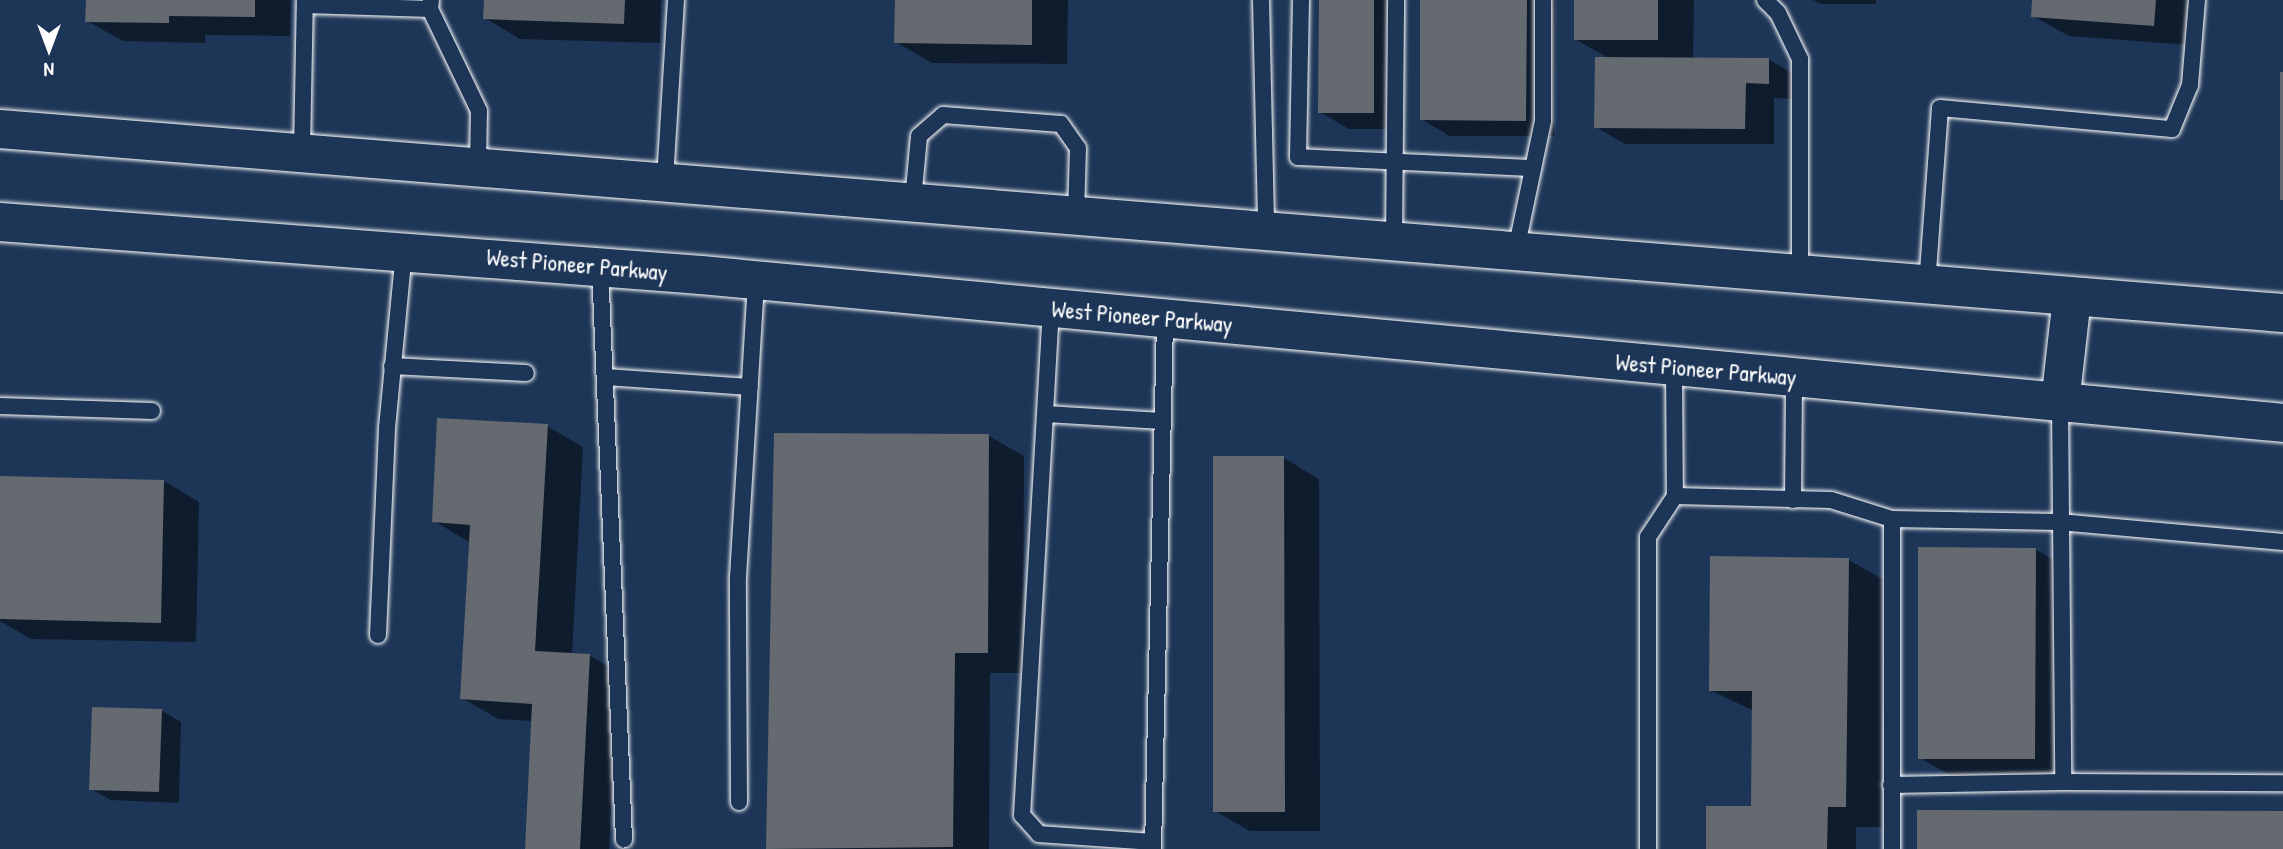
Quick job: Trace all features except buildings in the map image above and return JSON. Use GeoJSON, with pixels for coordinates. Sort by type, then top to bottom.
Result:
{"type":"FeatureCollection","features":[{"type":"Feature","properties":{"kind":"main road"},"geometry":{"type":"LineString","coordinates":[[0,129],[478,164],[1800,273],[2072,298],[2283,313]]}},
{"type":"Feature","properties":{"kind":"main road","name":"West Pioneer Parkway"},"geometry":{"type":"LineString","coordinates":[[0,222],[757,280],[2283,423]]}},
{"type":"Feature","properties":{"kind":"main road"},"geometry":{"type":"LineString","coordinates":[[2060,403],[2072,298]]}},
{"type":"Feature","properties":{"kind":"lane"},"geometry":{"type":"LineString","coordinates":[[665,180],[676,0]]}},
{"type":"Feature","properties":{"kind":"lane"},"geometry":{"type":"LineString","coordinates":[[1261,0],[1266,229]]}},
{"type":"Feature","properties":{"kind":"lane"},"geometry":{"type":"LineString","coordinates":[[1301,0],[1298,157],[1533,168]]}},
{"type":"Feature","properties":{"kind":"lane"},"geometry":{"type":"LineString","coordinates":[[1394,240],[1397,162],[1396,0]]}},
{"type":"Feature","properties":{"kind":"lane"},"geometry":{"type":"LineString","coordinates":[[1516,250],[1543,121],[1543,0]]}},
{"type":"Feature","properties":{"kind":"lane"},"geometry":{"type":"LineString","coordinates":[[1765,0],[1778,13],[1800,59],[1800,273]]}},
{"type":"Feature","properties":{"kind":"lane"},"geometry":{"type":"LineString","coordinates":[[1927,285],[1940,108],[2172,129],[2190,85],[2197,0]]}},
{"type":"Feature","properties":{"kind":"lane"},"geometry":{"type":"LineString","coordinates":[[302,150],[305,2],[430,4],[479,111],[478,164]]}},
{"type":"Feature","properties":{"kind":"lane"},"geometry":{"type":"LineString","coordinates":[[913,200],[919,136],[943,115],[1061,124],[1078,148],[1076,214]]}},
{"type":"Feature","properties":{"kind":"lane"},"geometry":{"type":"LineString","coordinates":[[378,635],[392,366],[404,251]]}},
{"type":"Feature","properties":{"kind":"lane"},"geometry":{"type":"LineString","coordinates":[[600,267],[624,839]]}},
{"type":"Feature","properties":{"kind":"lane"},"geometry":{"type":"LineString","coordinates":[[739,802],[738,577],[757,280]]}},
{"type":"Feature","properties":{"kind":"lane"},"geometry":{"type":"LineString","coordinates":[[1051,308],[1021,815],[1039,834],[1153,846],[1164,319]]}},
{"type":"Feature","properties":{"kind":"lane"},"geometry":{"type":"LineString","coordinates":[[392,366],[526,373]]}},
{"type":"Feature","properties":{"kind":"lane"},"geometry":{"type":"LineString","coordinates":[[1648,849],[1648,537],[1675,496],[1674,368]]}},
{"type":"Feature","properties":{"kind":"lane"},"geometry":{"type":"LineString","coordinates":[[606,377],[750,387]]}},
{"type":"Feature","properties":{"kind":"lane"},"geometry":{"type":"LineString","coordinates":[[1793,499],[1794,378]]}},
{"type":"Feature","properties":{"kind":"lane"},"geometry":{"type":"LineString","coordinates":[[2060,403],[2063,782]]}},
{"type":"Feature","properties":{"kind":"lane"},"geometry":{"type":"LineString","coordinates":[[0,406],[152,411]]}},
{"type":"Feature","properties":{"kind":"lane"},"geometry":{"type":"LineString","coordinates":[[1046,414],[1162,421]]}},
{"type":"Feature","properties":{"kind":"lane"},"geometry":{"type":"LineString","coordinates":[[1675,496],[1831,500],[1892,519],[2059,522],[2283,542]]}},
{"type":"Feature","properties":{"kind":"lane"},"geometry":{"type":"LineString","coordinates":[[1892,519],[1892,849]]}},
{"type":"Feature","properties":{"kind":"lane"},"geometry":{"type":"LineString","coordinates":[[1891,785],[2063,782],[2283,783]]}}]}
